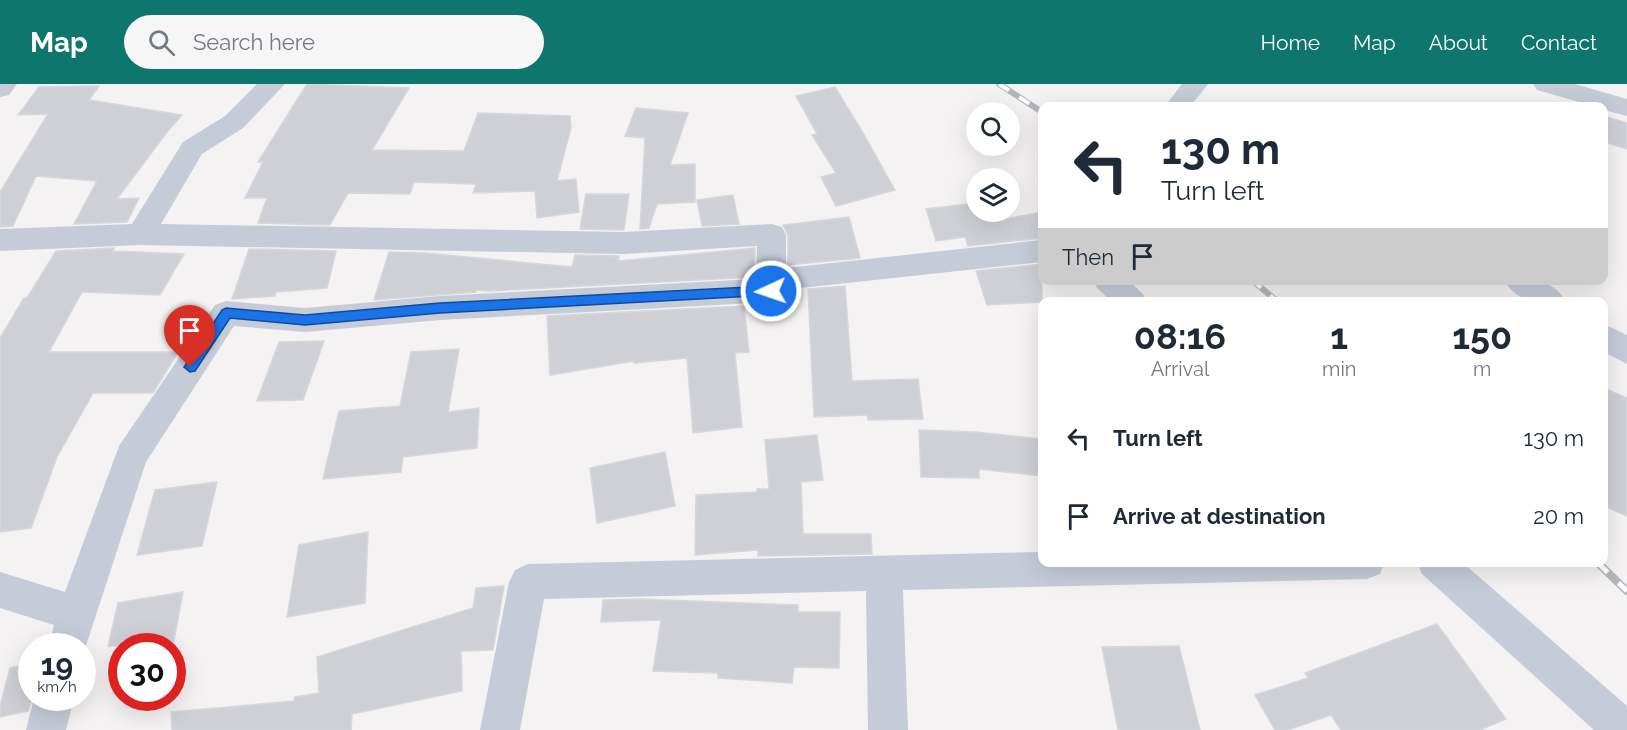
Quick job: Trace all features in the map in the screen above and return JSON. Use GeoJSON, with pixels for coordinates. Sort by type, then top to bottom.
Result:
{"type":"FeatureCollection","features":[{"type":"Feature","properties":{"kind":"street"},"geometry":{"type":"LineString","coordinates":[[0,89],[4,84]]}},
{"type":"Feature","properties":{"kind":"street"},"geometry":{"type":"LineString","coordinates":[[141,234],[192,148],[234,122],[272,84]]}},
{"type":"Feature","properties":{"kind":"street"},"geometry":{"type":"LineString","coordinates":[[1181,102],[1196,84]]}},
{"type":"Feature","properties":{"kind":"street"},"geometry":{"type":"LineString","coordinates":[[1546,84],[1607,102]]}},
{"type":"Feature","properties":{"kind":"street"},"geometry":{"type":"LineString","coordinates":[[1608,102],[1627,108]]}},
{"type":"Feature","properties":{"kind":"street"},"geometry":{"type":"LineString","coordinates":[[0,240],[141,234],[624,243],[772,235],[771,291]]}},
{"type":"Feature","properties":{"kind":"street"},"geometry":{"type":"LineString","coordinates":[[0,590],[72,630],[131,456],[226,313],[305,320],[440,308],[771,291],[795,277],[1038,250]]}},
{"type":"Feature","properties":{"kind":"street"},"geometry":{"type":"LineString","coordinates":[[1113,285],[1127,297]]}},
{"type":"Feature","properties":{"kind":"street"},"geometry":{"type":"LineString","coordinates":[[1526,285],[1544,297]]}},
{"type":"Feature","properties":{"kind":"street"},"geometry":{"type":"LineString","coordinates":[[1608,339],[1627,351]]}},
{"type":"Feature","properties":{"kind":"street"},"geometry":{"type":"LineString","coordinates":[[500,730],[528,582],[1147,567]]}},
{"type":"Feature","properties":{"kind":"street"},"geometry":{"type":"LineString","coordinates":[[1441,567],[1624,730]]}},
{"type":"Feature","properties":{"kind":"street"},"geometry":{"type":"LineString","coordinates":[[884,573],[888,730]]}},
{"type":"Feature","properties":{"kind":"street"},"geometry":{"type":"LineString","coordinates":[[46,730],[51,711]]}},
{"type":"Feature","properties":{"kind":"building"},"geometry":{"type":"Polygon","coordinates":[[[307,84],[409,88],[372,150],[464,151],[478,113],[570,116],[571,128],[557,181],[576,179],[579,212],[537,218],[535,191],[473,193],[476,184],[414,182],[410,194],[348,193],[330,225],[258,223],[267,198],[245,198],[263,162],[258,162],[307,84]]]}},
{"type":"Feature","properties":{"kind":"building"},"geometry":{"type":"Polygon","coordinates":[[[99,86],[89,100],[182,115],[117,199],[139,198],[127,222],[74,224],[97,181],[36,176],[13,226],[0,227],[0,192],[48,114],[18,115],[39,87],[99,86]]]}},
{"type":"Feature","properties":{"kind":"building"},"geometry":{"type":"Polygon","coordinates":[[[835,87],[895,190],[836,206],[821,177],[836,173],[812,135],[817,134],[796,96],[835,87]]]}},
{"type":"Feature","properties":{"kind":"building"},"geometry":{"type":"Polygon","coordinates":[[[636,108],[688,113],[670,165],[695,164],[695,202],[657,204],[649,228],[640,229],[645,138],[625,136],[636,108]]]}},
{"type":"Feature","properties":{"kind":"building"},"geometry":{"type":"Polygon","coordinates":[[[1608,117],[1627,123],[1627,149],[1608,143],[1608,117]]]}},
{"type":"Feature","properties":{"kind":"building"},"geometry":{"type":"Polygon","coordinates":[[[586,194],[629,194],[624,230],[580,229],[586,194]]]}},
{"type":"Feature","properties":{"kind":"building"},"geometry":{"type":"Polygon","coordinates":[[[733,195],[739,224],[702,226],[697,200],[733,195]]]}},
{"type":"Feature","properties":{"kind":"building"},"geometry":{"type":"Polygon","coordinates":[[[966,204],[966,222],[1020,222],[1020,216],[1038,213],[1038,238],[968,246],[965,237],[936,241],[926,209],[966,204]]]}},
{"type":"Feature","properties":{"kind":"building"},"geometry":{"type":"Polygon","coordinates":[[[849,217],[860,258],[788,265],[788,235],[783,225],[849,217]]]}},
{"type":"Feature","properties":{"kind":"building"},"geometry":{"type":"Polygon","coordinates":[[[114,248],[113,251],[184,254],[160,295],[82,292],[49,352],[178,352],[153,393],[93,393],[57,457],[31,528],[0,532],[0,338],[56,251],[114,248]]]}},
{"type":"Feature","properties":{"kind":"building"},"geometry":{"type":"Polygon","coordinates":[[[755,248],[754,277],[476,290],[476,292],[374,300],[389,252],[425,253],[572,267],[575,255],[619,256],[619,261],[755,248]]]}},
{"type":"Feature","properties":{"kind":"building"},"geometry":{"type":"Polygon","coordinates":[[[249,249],[336,251],[327,288],[276,292],[275,296],[232,299],[249,249]]]}},
{"type":"Feature","properties":{"kind":"building"},"geometry":{"type":"Polygon","coordinates":[[[1038,264],[1038,285],[1042,285],[1042,297],[1038,297],[1038,302],[987,305],[976,271],[1038,264]]]}},
{"type":"Feature","properties":{"kind":"building"},"geometry":{"type":"Polygon","coordinates":[[[845,286],[852,381],[918,379],[923,419],[868,420],[867,415],[814,417],[808,289],[845,286]]]}},
{"type":"Feature","properties":{"kind":"building"},"geometry":{"type":"Polygon","coordinates":[[[744,306],[749,352],[735,353],[742,427],[693,433],[687,358],[634,363],[634,361],[550,375],[547,316],[744,306]]]}},
{"type":"Feature","properties":{"kind":"building"},"geometry":{"type":"Polygon","coordinates":[[[324,341],[303,400],[257,401],[279,342],[324,341]]]}},
{"type":"Feature","properties":{"kind":"building"},"geometry":{"type":"Polygon","coordinates":[[[459,349],[448,412],[479,408],[477,448],[403,457],[401,472],[323,479],[339,411],[400,406],[411,352],[459,349]]]}},
{"type":"Feature","properties":{"kind":"building"},"geometry":{"type":"Polygon","coordinates":[[[1608,390],[1627,398],[1627,516],[1608,508],[1608,390]]]}},
{"type":"Feature","properties":{"kind":"building"},"geometry":{"type":"Polygon","coordinates":[[[919,430],[975,432],[1038,439],[1038,476],[979,469],[979,478],[921,477],[919,430]]]}},
{"type":"Feature","properties":{"kind":"building"},"geometry":{"type":"Polygon","coordinates":[[[817,435],[823,480],[801,482],[803,534],[871,534],[872,554],[758,556],[758,550],[695,555],[696,495],[757,492],[757,489],[769,489],[765,440],[817,435]]]}},
{"type":"Feature","properties":{"kind":"building"},"geometry":{"type":"Polygon","coordinates":[[[665,452],[675,506],[597,523],[590,468],[665,452]]]}},
{"type":"Feature","properties":{"kind":"building"},"geometry":{"type":"Polygon","coordinates":[[[217,482],[202,546],[137,555],[155,490],[217,482]]]}},
{"type":"Feature","properties":{"kind":"building"},"geometry":{"type":"Polygon","coordinates":[[[368,532],[365,603],[287,617],[299,545],[368,532]]]}},
{"type":"Feature","properties":{"kind":"building"},"geometry":{"type":"Polygon","coordinates":[[[504,586],[493,650],[461,651],[462,691],[352,714],[351,730],[172,730],[171,712],[294,701],[295,697],[319,693],[317,657],[473,608],[476,588],[504,586]]]}},
{"type":"Feature","properties":{"kind":"building"},"geometry":{"type":"Polygon","coordinates":[[[183,592],[175,633],[111,633],[118,603],[183,592]]]}},
{"type":"Feature","properties":{"kind":"building"},"geometry":{"type":"Polygon","coordinates":[[[640,599],[798,605],[798,612],[840,612],[839,668],[794,667],[792,683],[718,678],[718,673],[653,671],[661,620],[601,622],[603,600],[640,599]]]}},
{"type":"Feature","properties":{"kind":"building"},"geometry":{"type":"Polygon","coordinates":[[[1437,624],[1506,719],[1480,730],[1341,730],[1331,715],[1288,730],[1275,730],[1255,695],[1308,678],[1305,673],[1437,624]]]}},
{"type":"Feature","properties":{"kind":"building"},"geometry":{"type":"Polygon","coordinates":[[[1179,646],[1200,730],[1118,730],[1102,647],[1179,646]]]}},
{"type":"Feature","properties":{"kind":"building"},"geometry":{"type":"Polygon","coordinates":[[[18,666],[18,711],[28,711],[0,717],[0,706],[10,668],[18,666]]]}},
{"type":"Feature","properties":{"kind":"railway"},"geometry":{"type":"LineString","coordinates":[[999,84],[1038,109]]}},
{"type":"Feature","properties":{"kind":"railway"},"geometry":{"type":"LineString","coordinates":[[1258,285],[1272,297]]}},
{"type":"Feature","properties":{"kind":"railway"},"geometry":{"type":"LineString","coordinates":[[1602,567],[1627,591]]}},
{"type":"Feature","properties":{"kind":"route"},"geometry":{"type":"LineString","coordinates":[[190,367],[226,313],[305,320],[440,308],[771,291]]}}]}
